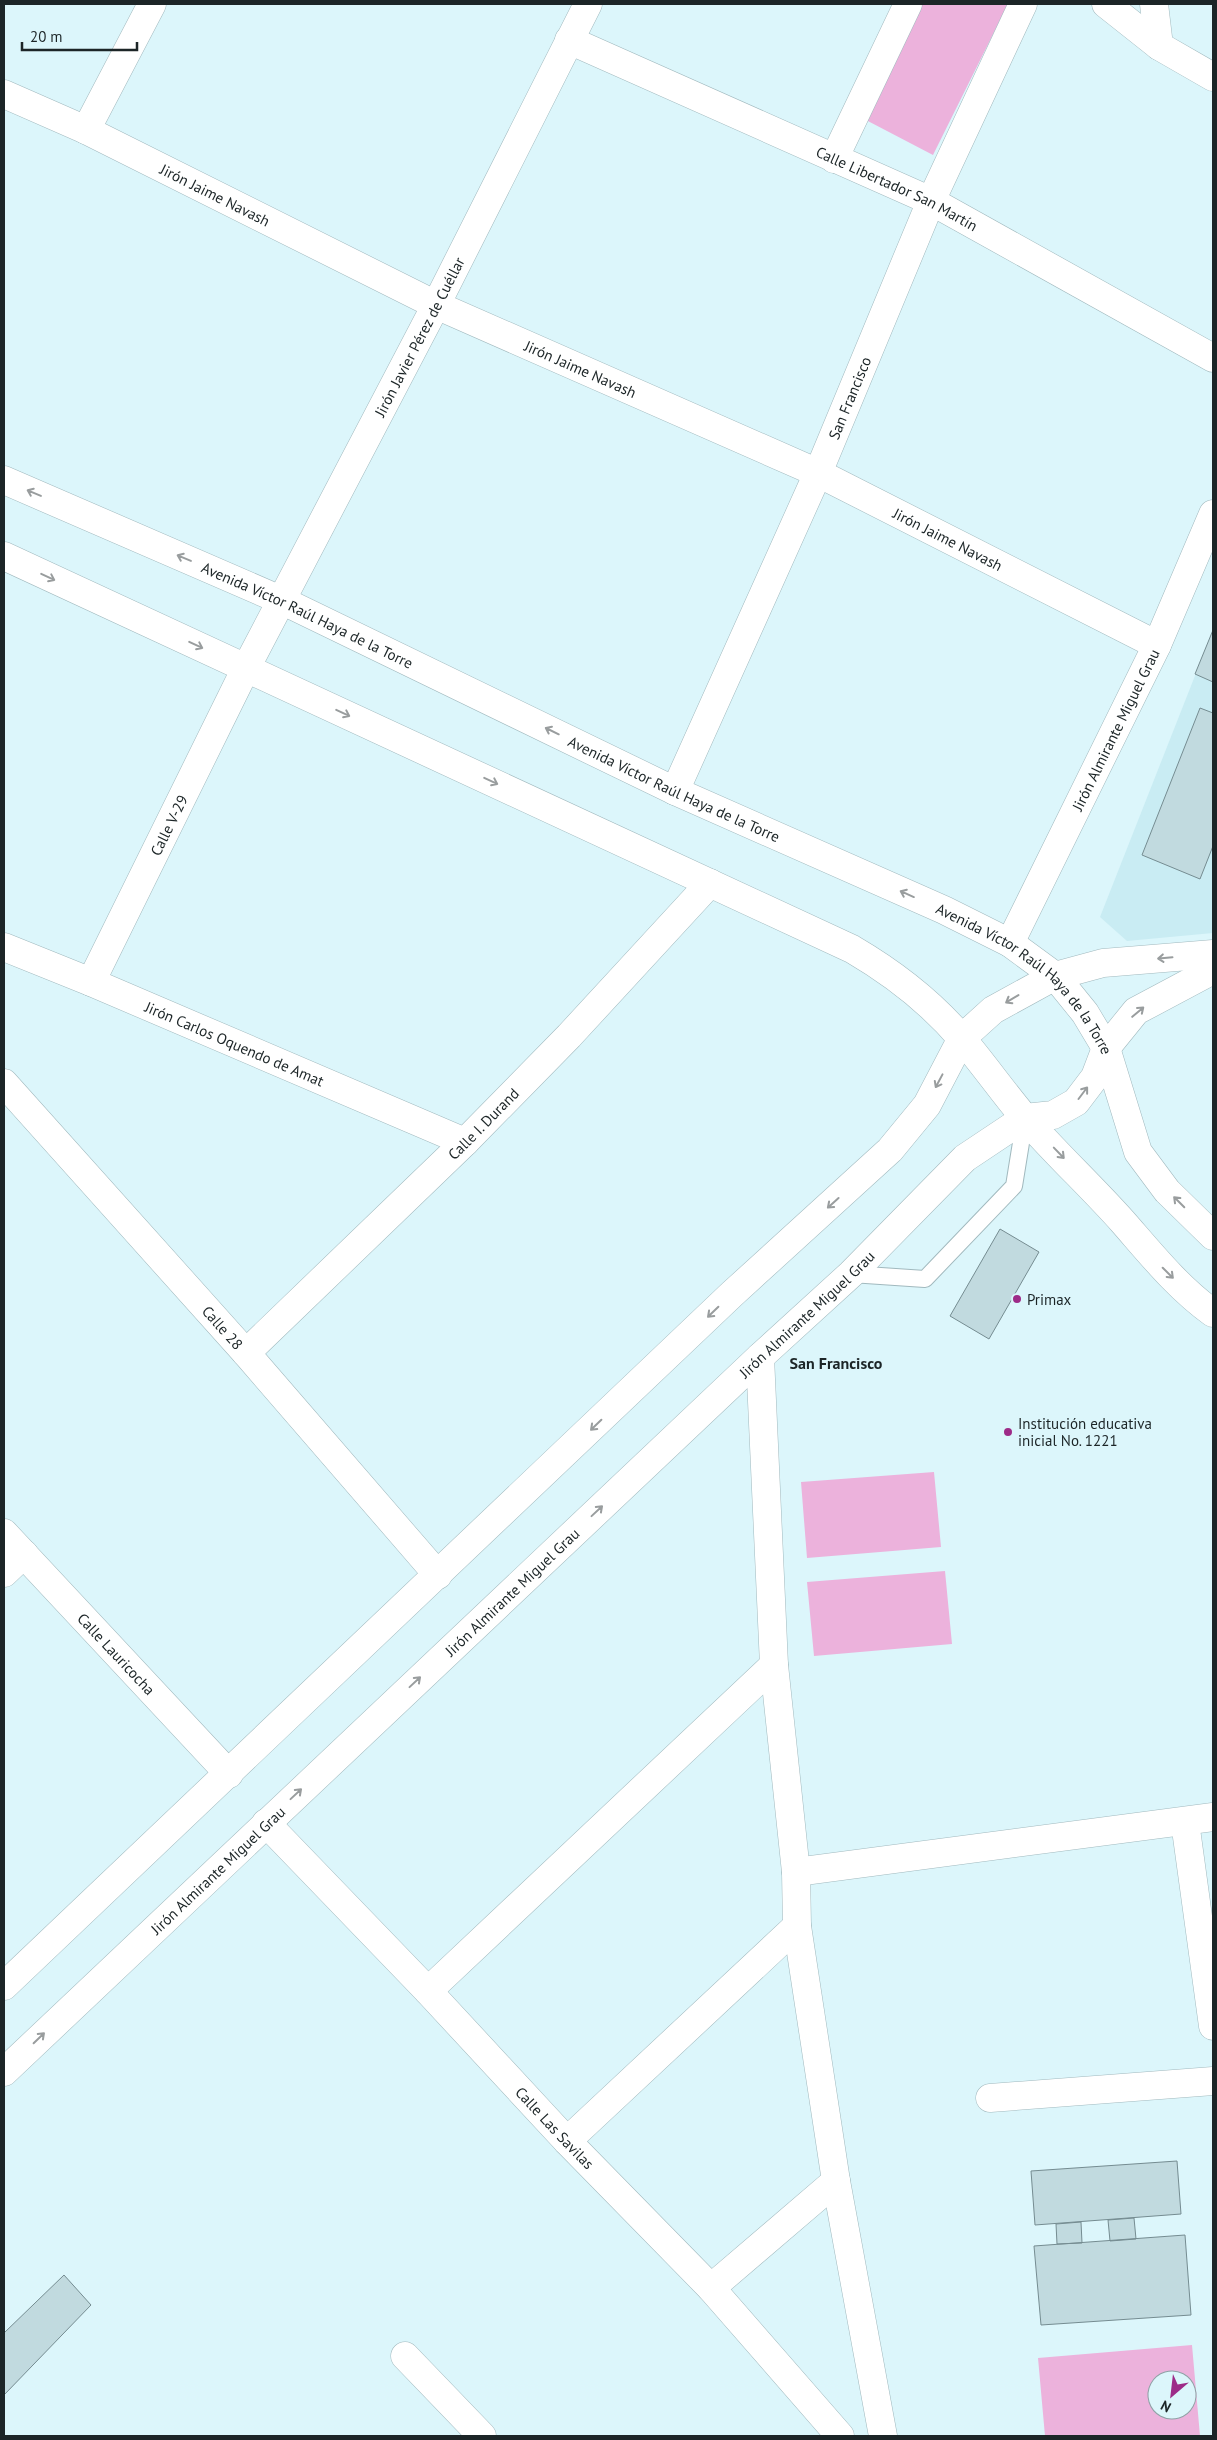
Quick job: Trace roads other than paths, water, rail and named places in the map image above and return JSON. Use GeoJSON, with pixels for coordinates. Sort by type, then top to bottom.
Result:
{"type":"FeatureCollection","features":[{"type":"Feature","properties":{"kind":"street"},"geometry":{"type":"LineString","coordinates":[[86,130],[152,4]]}},
{"type":"Feature","properties":{"kind":"street","name":"Jirón Javier Pérez de Cuéllar"},"geometry":{"type":"LineString","coordinates":[[246,668],[436,305],[588,4]]}},
{"type":"Feature","properties":{"kind":"street"},"geometry":{"type":"LineString","coordinates":[[834,159],[908,4]]}},
{"type":"Feature","properties":{"kind":"street","name":"San Francisco"},"geometry":{"type":"LineString","coordinates":[[675,791],[818,472],[931,201],[1023,4]]}},
{"type":"Feature","properties":{"kind":"street"},"geometry":{"type":"LineString","coordinates":[[1106,4],[1159,46],[1213,77]]}},
{"type":"Feature","properties":{"kind":"street"},"geometry":{"type":"LineString","coordinates":[[1154,4],[1159,46]]}},
{"type":"Feature","properties":{"kind":"street","name":"Calle Libertador San Martín"},"geometry":{"type":"LineString","coordinates":[[569,40],[931,201],[1213,358]]}},
{"type":"Feature","properties":{"kind":"street","name":"Jirón Jaime Navash"},"geometry":{"type":"LineString","coordinates":[[4,94],[86,130],[436,305],[818,472],[1157,645]]}},
{"type":"Feature","properties":{"kind":"street","name":"Avenida Víctor Raúl Haya de la Torre"},"geometry":{"type":"LineString","coordinates":[[4,480],[283,600],[675,791],[944,910],[1010,943],[1055,976],[1085,1013],[1106,1048],[1138,1152],[1167,1191],[1213,1236]]}},
{"type":"Feature","properties":{"kind":"street","name":"Jirón Almirante Miguel Grau"},"geometry":{"type":"LineString","coordinates":[[1010,943],[1157,645],[1213,514]]}},
{"type":"Feature","properties":{"kind":"street"},"geometry":{"type":"LineString","coordinates":[[4,556],[852,949],[889,970],[928,1004],[962,1038],[1025,1118],[1086,1180],[1162,1267],[1196,1300],[1213,1313]]}},
{"type":"Feature","properties":{"kind":"street","name":"Calle V-29"},"geometry":{"type":"LineString","coordinates":[[91,982],[246,668]]}},
{"type":"Feature","properties":{"kind":"street","name":"Calle I. Durand"},"geometry":{"type":"LineString","coordinates":[[246,1353],[464,1142],[569,1036],[710,883]]}},
{"type":"Feature","properties":{"kind":"street","name":"Jirón Carlos Oquendo de Amat"},"geometry":{"type":"LineString","coordinates":[[4,947],[91,982],[464,1142]]}},
{"type":"Feature","properties":{"kind":"street"},"geometry":{"type":"LineString","coordinates":[[4,1986],[732,1294],[890,1150],[927,1105],[962,1038],[993,1010],[1055,976],[1103,963],[1213,954]]}},
{"type":"Feature","properties":{"kind":"street"},"geometry":{"type":"LineString","coordinates":[[1025,1118],[1053,1114],[1076,1102],[1095,1076],[1106,1048],[1136,1011],[1213,970]]}},
{"type":"Feature","properties":{"kind":"street","name":"Calle 28"},"geometry":{"type":"LineString","coordinates":[[4,1083],[246,1353],[438,1575]]}},
{"type":"Feature","properties":{"kind":"street","name":"Jirón Almirante Miguel Grau"},"geometry":{"type":"LineString","coordinates":[[4,2072],[760,1357],[851,1274],[965,1158],[1025,1118]]}},
{"type":"Feature","properties":{"kind":"street"},"geometry":{"type":"LineString","coordinates":[[760,1357],[774,1665],[796,1872],[797,1926],[836,2181],[883,2436]]}},
{"type":"Feature","properties":{"kind":"street","name":"Calle Lauricocha"},"geometry":{"type":"LineString","coordinates":[[4,1532],[228,1774]]}},
{"type":"Feature","properties":{"kind":"street"},"geometry":{"type":"LineString","coordinates":[[4,1573],[24,1554]]}},
{"type":"Feature","properties":{"kind":"street"},"geometry":{"type":"LineString","coordinates":[[428,1991],[774,1665]]}},
{"type":"Feature","properties":{"kind":"street"},"geometry":{"type":"LineString","coordinates":[[796,1872],[1213,1817]]}},
{"type":"Feature","properties":{"kind":"street"},"geometry":{"type":"LineString","coordinates":[[1185,1822],[1213,2026]]}},
{"type":"Feature","properties":{"kind":"street","name":"Calle Las Savilas"},"geometry":{"type":"LineString","coordinates":[[266,1823],[428,1991],[567,2141],[711,2288],[840,2436]]}},
{"type":"Feature","properties":{"kind":"street"},"geometry":{"type":"LineString","coordinates":[[567,2141],[797,1926]]}},
{"type":"Feature","properties":{"kind":"street"},"geometry":{"type":"LineString","coordinates":[[990,2098],[1213,2081]]}},
{"type":"Feature","properties":{"kind":"street"},"geometry":{"type":"LineString","coordinates":[[711,2288],[836,2181]]}},
{"type":"Feature","properties":{"kind":"street"},"geometry":{"type":"LineString","coordinates":[[405,2356],[482,2436]]}},
{"type":"Feature","properties":{"kind":"lane"},"geometry":{"type":"LineString","coordinates":[[851,1274],[925,1280],[1014,1186],[1025,1118]]}},
{"type":"Feature","properties":{"kind":"place","name":"Primax"},"geometry":{"type":"Point","coordinates":[1017,1299]}},
{"type":"Feature","properties":{"kind":"place","name":"Institución educativa inicial No. 1221"},"geometry":{"type":"Point","coordinates":[1008,1432]}},
{"type":"Feature","properties":{"kind":"district","name":"San Francisco"},"geometry":{"type":"Point","coordinates":[836,1363]}}]}
